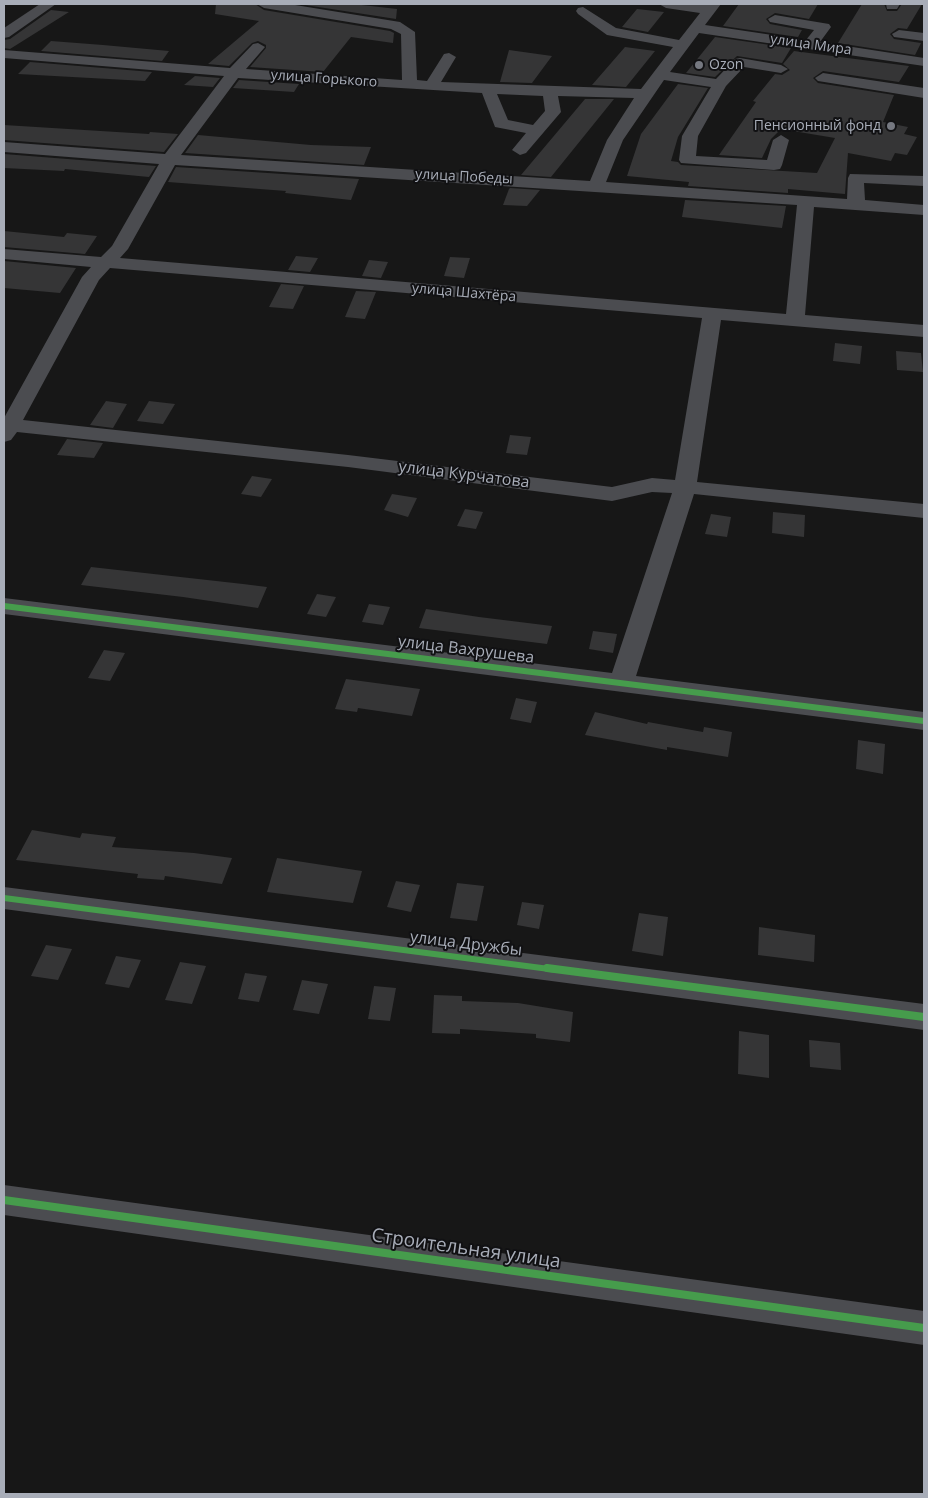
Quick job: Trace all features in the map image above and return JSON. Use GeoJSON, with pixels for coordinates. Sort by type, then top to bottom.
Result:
{"type":"FeatureCollection","features":[{"type":"Feature","properties":{"kind":"street"},"geometry":{"type":"LineString","coordinates":[[4,34],[49,4]]}},
{"type":"Feature","properties":{"kind":"street"},"geometry":{"type":"LineString","coordinates":[[264,4],[395,25],[408,32],[410,85]]}},
{"type":"Feature","properties":{"kind":"street"},"geometry":{"type":"LineString","coordinates":[[597,185],[615,140],[645,94],[697,28],[711,7],[666,4]]}},
{"type":"Feature","properties":{"kind":"street"},"geometry":{"type":"LineString","coordinates":[[583,11],[612,32],[684,45]]}},
{"type":"Feature","properties":{"kind":"street"},"geometry":{"type":"LineString","coordinates":[[775,19],[824,27],[810,45]]}},
{"type":"Feature","properties":{"kind":"street","name":"улица Мира"},"geometry":{"type":"LineString","coordinates":[[697,28],[924,62]]}},
{"type":"Feature","properties":{"kind":"street"},"geometry":{"type":"LineString","coordinates":[[899,34],[924,37]]}},
{"type":"Feature","properties":{"kind":"street"},"geometry":{"type":"LineString","coordinates":[[6,428],[91,277],[104,262],[120,249],[169,160],[234,73],[258,47]]}},
{"type":"Feature","properties":{"kind":"street","name":"улица Горького"},"geometry":{"type":"LineString","coordinates":[[4,54],[410,85],[550,92],[645,94]]}},
{"type":"Feature","properties":{"kind":"street"},"geometry":{"type":"LineString","coordinates":[[431,86],[449,57]]}},
{"type":"Feature","properties":{"kind":"street"},"geometry":{"type":"LineString","coordinates":[[781,69],[740,62],[720,84],[690,136],[687,160],[774,165],[781,140]]}},
{"type":"Feature","properties":{"kind":"street"},"geometry":{"type":"LineString","coordinates":[[661,75],[720,84]]}},
{"type":"Feature","properties":{"kind":"street"},"geometry":{"type":"LineString","coordinates":[[823,78],[924,93]]}},
{"type":"Feature","properties":{"kind":"street"},"geometry":{"type":"LineString","coordinates":[[488,89],[502,124],[537,130]]}},
{"type":"Feature","properties":{"kind":"street"},"geometry":{"type":"LineString","coordinates":[[520,150],[553,112],[550,92]]}},
{"type":"Feature","properties":{"kind":"street","name":"улица Победы"},"geometry":{"type":"LineString","coordinates":[[4,147],[169,160],[597,185],[924,210]]}},
{"type":"Feature","properties":{"kind":"street"},"geometry":{"type":"LineString","coordinates":[[856,205],[856,178],[924,181]]}},
{"type":"Feature","properties":{"kind":"street"},"geometry":{"type":"LineString","coordinates":[[795,320],[806,201]]}},
{"type":"Feature","properties":{"kind":"street","name":"улица Шахтёра"},"geometry":{"type":"LineString","coordinates":[[4,254],[924,331]]}},
{"type":"Feature","properties":{"kind":"street"},"geometry":{"type":"LineString","coordinates":[[621,684],[685,487],[712,314]]}},
{"type":"Feature","properties":{"kind":"street","name":"улица Курчатова"},"geometry":{"type":"LineString","coordinates":[[6,428],[348,461],[612,494],[652,485],[924,511]]}},
{"type":"Feature","properties":{"kind":"street","name":"улица Вахрушева"},"geometry":{"type":"LineString","coordinates":[[5,609],[924,721]]}},
{"type":"Feature","properties":{"kind":"street","name":"улица Дружбы"},"geometry":{"type":"LineString","coordinates":[[4,898],[924,1017]]}},
{"type":"Feature","properties":{"kind":"street","name":"Строительная улица"},"geometry":{"type":"LineString","coordinates":[[4,1200],[924,1328]]}},
{"type":"Feature","properties":{"kind":"building"},"geometry":{"type":"Polygon","coordinates":[[[216,4],[255,4],[264,10],[390,31],[394,33],[393,43],[351,37],[323,72],[250,67],[266,48],[266,45],[258,41],[252,43],[229,66],[208,64],[259,21],[215,14],[216,4]]]}},
{"type":"Feature","properties":{"kind":"building"},"geometry":{"type":"Polygon","coordinates":[[[299,4],[353,4],[397,9],[396,19],[299,4]]]}},
{"type":"Feature","properties":{"kind":"building"},"geometry":{"type":"Polygon","coordinates":[[[739,4],[818,4],[809,19],[775,13],[766,19],[770,24],[802,30],[798,37],[723,26],[739,4]]]}},
{"type":"Feature","properties":{"kind":"building"},"geometry":{"type":"Polygon","coordinates":[[[862,4],[884,4],[887,11],[897,11],[902,4],[922,4],[907,29],[898,28],[890,34],[894,39],[921,43],[915,55],[838,43],[862,4]]]}},
{"type":"Feature","properties":{"kind":"building"},"geometry":{"type":"Polygon","coordinates":[[[637,9],[664,12],[648,32],[622,27],[637,9]]]}},
{"type":"Feature","properties":{"kind":"building"},"geometry":{"type":"Polygon","coordinates":[[[51,10],[69,12],[10,49],[4,48],[4,40],[10,39],[51,10]]]}},
{"type":"Feature","properties":{"kind":"building"},"geometry":{"type":"Polygon","coordinates":[[[715,37],[791,48],[782,63],[737,56],[715,77],[686,73],[715,37]]]}},
{"type":"Feature","properties":{"kind":"building"},"geometry":{"type":"Polygon","coordinates":[[[51,41],[169,51],[162,61],[41,51],[51,41]]]}},
{"type":"Feature","properties":{"kind":"building"},"geometry":{"type":"Polygon","coordinates":[[[625,47],[655,51],[626,87],[592,85],[625,47]]]}},
{"type":"Feature","properties":{"kind":"building"},"geometry":{"type":"Polygon","coordinates":[[[509,50],[552,56],[532,83],[500,82],[509,50]]]}},
{"type":"Feature","properties":{"kind":"building"},"geometry":{"type":"Polygon","coordinates":[[[794,51],[909,66],[899,82],[823,71],[813,78],[818,83],[894,95],[883,122],[908,127],[904,134],[917,137],[907,155],[895,153],[891,161],[848,153],[845,194],[788,189],[788,193],[688,186],[689,182],[627,176],[641,134],[678,84],[708,88],[678,137],[671,161],[678,162],[681,165],[817,173],[835,138],[781,129],[771,139],[762,158],[719,155],[756,102],[753,101],[775,74],[782,75],[790,70],[783,64],[794,51]]]}},
{"type":"Feature","properties":{"kind":"building"},"geometry":{"type":"Polygon","coordinates":[[[30,62],[152,72],[145,81],[18,74],[30,62]]]}},
{"type":"Feature","properties":{"kind":"building"},"geometry":{"type":"Polygon","coordinates":[[[195,76],[220,78],[213,87],[184,85],[195,76]]]}},
{"type":"Feature","properties":{"kind":"building"},"geometry":{"type":"Polygon","coordinates":[[[239,80],[299,84],[294,92],[233,88],[239,80]]]}},
{"type":"Feature","properties":{"kind":"building"},"geometry":{"type":"Polygon","coordinates":[[[585,99],[614,99],[551,177],[521,175],[585,99]]]}},
{"type":"Feature","properties":{"kind":"building"},"geometry":{"type":"Polygon","coordinates":[[[4,125],[178,134],[164,152],[4,140],[4,125]]]}},
{"type":"Feature","properties":{"kind":"building"},"geometry":{"type":"Polygon","coordinates":[[[198,135],[311,145],[371,147],[364,165],[185,153],[198,135]]]}},
{"type":"Feature","properties":{"kind":"building"},"geometry":{"type":"Polygon","coordinates":[[[4,154],[156,166],[149,177],[65,169],[64,171],[4,168],[4,154]]]}},
{"type":"Feature","properties":{"kind":"building"},"geometry":{"type":"Polygon","coordinates":[[[176,167],[359,179],[351,200],[285,193],[286,191],[168,182],[176,167]]]}},
{"type":"Feature","properties":{"kind":"building"},"geometry":{"type":"Polygon","coordinates":[[[509,189],[540,190],[527,206],[503,205],[509,189]]]}},
{"type":"Feature","properties":{"kind":"building"},"geometry":{"type":"Polygon","coordinates":[[[685,200],[786,206],[782,228],[682,217],[685,200]]]}},
{"type":"Feature","properties":{"kind":"building"},"geometry":{"type":"Polygon","coordinates":[[[4,231],[64,237],[67,233],[97,236],[85,254],[4,247],[4,231]]]}},
{"type":"Feature","properties":{"kind":"building"},"geometry":{"type":"Polygon","coordinates":[[[296,256],[318,258],[310,272],[288,270],[296,256]]]}},
{"type":"Feature","properties":{"kind":"building"},"geometry":{"type":"Polygon","coordinates":[[[450,257],[470,258],[464,278],[444,276],[450,257]]]}},
{"type":"Feature","properties":{"kind":"building"},"geometry":{"type":"Polygon","coordinates":[[[369,260],[388,262],[381,278],[362,276],[369,260]]]}},
{"type":"Feature","properties":{"kind":"building"},"geometry":{"type":"Polygon","coordinates":[[[4,261],[76,268],[60,293],[4,288],[4,261]]]}},
{"type":"Feature","properties":{"kind":"building"},"geometry":{"type":"Polygon","coordinates":[[[281,284],[304,286],[293,309],[269,307],[281,284]]]}},
{"type":"Feature","properties":{"kind":"building"},"geometry":{"type":"Polygon","coordinates":[[[356,291],[376,292],[365,319],[345,317],[356,291]]]}},
{"type":"Feature","properties":{"kind":"building"},"geometry":{"type":"Polygon","coordinates":[[[835,343],[862,346],[860,364],[833,361],[835,343]]]}},
{"type":"Feature","properties":{"kind":"building"},"geometry":{"type":"Polygon","coordinates":[[[896,351],[921,353],[923,372],[897,370],[896,351]]]}},
{"type":"Feature","properties":{"kind":"building"},"geometry":{"type":"Polygon","coordinates":[[[106,401],[127,404],[113,428],[90,425],[106,401]]]}},
{"type":"Feature","properties":{"kind":"building"},"geometry":{"type":"Polygon","coordinates":[[[149,401],[175,404],[163,424],[137,421],[149,401]]]}},
{"type":"Feature","properties":{"kind":"building"},"geometry":{"type":"Polygon","coordinates":[[[510,435],[531,437],[527,455],[506,453],[510,435]]]}},
{"type":"Feature","properties":{"kind":"building"},"geometry":{"type":"Polygon","coordinates":[[[67,439],[103,443],[94,458],[57,455],[67,439]]]}},
{"type":"Feature","properties":{"kind":"building"},"geometry":{"type":"Polygon","coordinates":[[[252,476],[272,479],[261,497],[241,494],[252,476]]]}},
{"type":"Feature","properties":{"kind":"building"},"geometry":{"type":"Polygon","coordinates":[[[392,494],[417,498],[408,517],[384,510],[392,494]]]}},
{"type":"Feature","properties":{"kind":"building"},"geometry":{"type":"Polygon","coordinates":[[[465,509],[483,512],[476,529],[457,526],[465,509]]]}},
{"type":"Feature","properties":{"kind":"building"},"geometry":{"type":"Polygon","coordinates":[[[773,512],[805,515],[804,537],[772,533],[773,512]]]}},
{"type":"Feature","properties":{"kind":"building"},"geometry":{"type":"Polygon","coordinates":[[[711,514],[731,517],[727,537],[705,534],[711,514]]]}},
{"type":"Feature","properties":{"kind":"building"},"geometry":{"type":"Polygon","coordinates":[[[91,567],[267,587],[258,608],[81,585],[91,567]]]}},
{"type":"Feature","properties":{"kind":"building"},"geometry":{"type":"Polygon","coordinates":[[[317,594],[336,597],[326,617],[307,614],[317,594]]]}},
{"type":"Feature","properties":{"kind":"building"},"geometry":{"type":"Polygon","coordinates":[[[369,604],[390,607],[383,625],[362,622],[369,604]]]}},
{"type":"Feature","properties":{"kind":"building"},"geometry":{"type":"Polygon","coordinates":[[[426,609],[552,626],[547,644],[419,628],[426,609]]]}},
{"type":"Feature","properties":{"kind":"building"},"geometry":{"type":"Polygon","coordinates":[[[593,631],[617,634],[613,653],[589,649],[593,631]]]}},
{"type":"Feature","properties":{"kind":"building"},"geometry":{"type":"Polygon","coordinates":[[[104,650],[125,653],[110,681],[88,678],[104,650]]]}},
{"type":"Feature","properties":{"kind":"building"},"geometry":{"type":"Polygon","coordinates":[[[346,679],[420,689],[412,716],[358,708],[357,712],[335,709],[346,679]]]}},
{"type":"Feature","properties":{"kind":"building"},"geometry":{"type":"Polygon","coordinates":[[[516,698],[537,702],[531,723],[510,719],[516,698]]]}},
{"type":"Feature","properties":{"kind":"building"},"geometry":{"type":"Polygon","coordinates":[[[595,712],[647,724],[648,722],[703,732],[704,727],[732,732],[728,757],[667,747],[667,750],[585,735],[595,712]]]}},
{"type":"Feature","properties":{"kind":"building"},"geometry":{"type":"Polygon","coordinates":[[[858,740],[885,744],[883,774],[856,769],[858,740]]]}},
{"type":"Feature","properties":{"kind":"building"},"geometry":{"type":"Polygon","coordinates":[[[32,830],[80,838],[82,833],[116,837],[112,847],[194,853],[232,858],[222,884],[165,876],[164,880],[137,878],[138,874],[16,860],[32,830]]]}},
{"type":"Feature","properties":{"kind":"building"},"geometry":{"type":"Polygon","coordinates":[[[277,858],[362,871],[353,903],[267,892],[277,858]]]}},
{"type":"Feature","properties":{"kind":"building"},"geometry":{"type":"Polygon","coordinates":[[[396,881],[420,885],[411,912],[387,907],[396,881]]]}},
{"type":"Feature","properties":{"kind":"building"},"geometry":{"type":"Polygon","coordinates":[[[457,883],[484,886],[477,921],[450,918],[457,883]]]}},
{"type":"Feature","properties":{"kind":"building"},"geometry":{"type":"Polygon","coordinates":[[[522,902],[544,905],[539,929],[517,925],[522,902]]]}},
{"type":"Feature","properties":{"kind":"building"},"geometry":{"type":"Polygon","coordinates":[[[639,913],[668,917],[663,956],[632,951],[639,913]]]}},
{"type":"Feature","properties":{"kind":"building"},"geometry":{"type":"Polygon","coordinates":[[[759,927],[815,935],[814,962],[758,955],[759,927]]]}},
{"type":"Feature","properties":{"kind":"building"},"geometry":{"type":"Polygon","coordinates":[[[46,945],[72,949],[58,980],[31,976],[46,945]]]}},
{"type":"Feature","properties":{"kind":"building"},"geometry":{"type":"Polygon","coordinates":[[[116,956],[141,960],[129,988],[105,984],[116,956]]]}},
{"type":"Feature","properties":{"kind":"building"},"geometry":{"type":"Polygon","coordinates":[[[180,962],[206,966],[192,1004],[165,1000],[180,962]]]}},
{"type":"Feature","properties":{"kind":"building"},"geometry":{"type":"Polygon","coordinates":[[[245,973],[267,976],[259,1002],[238,999],[245,973]]]}},
{"type":"Feature","properties":{"kind":"building"},"geometry":{"type":"Polygon","coordinates":[[[302,980],[328,984],[319,1014],[293,1010],[302,980]]]}},
{"type":"Feature","properties":{"kind":"building"},"geometry":{"type":"Polygon","coordinates":[[[374,986],[396,988],[390,1021],[368,1019],[374,986]]]}},
{"type":"Feature","properties":{"kind":"building"},"geometry":{"type":"Polygon","coordinates":[[[434,995],[462,996],[462,1001],[518,1003],[573,1012],[570,1042],[536,1038],[536,1034],[460,1029],[460,1034],[432,1033],[434,995]]]}},
{"type":"Feature","properties":{"kind":"building"},"geometry":{"type":"Polygon","coordinates":[[[739,1031],[769,1035],[769,1078],[738,1074],[739,1031]]]}},
{"type":"Feature","properties":{"kind":"building"},"geometry":{"type":"Polygon","coordinates":[[[809,1040],[840,1043],[841,1070],[810,1067],[809,1040]]]}},
{"type":"Feature","properties":{"kind":"cycle path"},"geometry":{"type":"LineString","coordinates":[[4,606],[924,721]]}},
{"type":"Feature","properties":{"kind":"cycle path"},"geometry":{"type":"LineString","coordinates":[[4,898],[924,1017]]}},
{"type":"Feature","properties":{"kind":"cycle path"},"geometry":{"type":"LineString","coordinates":[[4,1200],[924,1328]]}},
{"type":"Feature","properties":{"kind":"place","name":"Ozon"},"geometry":{"type":"Point","coordinates":[699,65]}},
{"type":"Feature","properties":{"kind":"place","name":"Пенсионный фонд"},"geometry":{"type":"Point","coordinates":[891,126]}}]}
